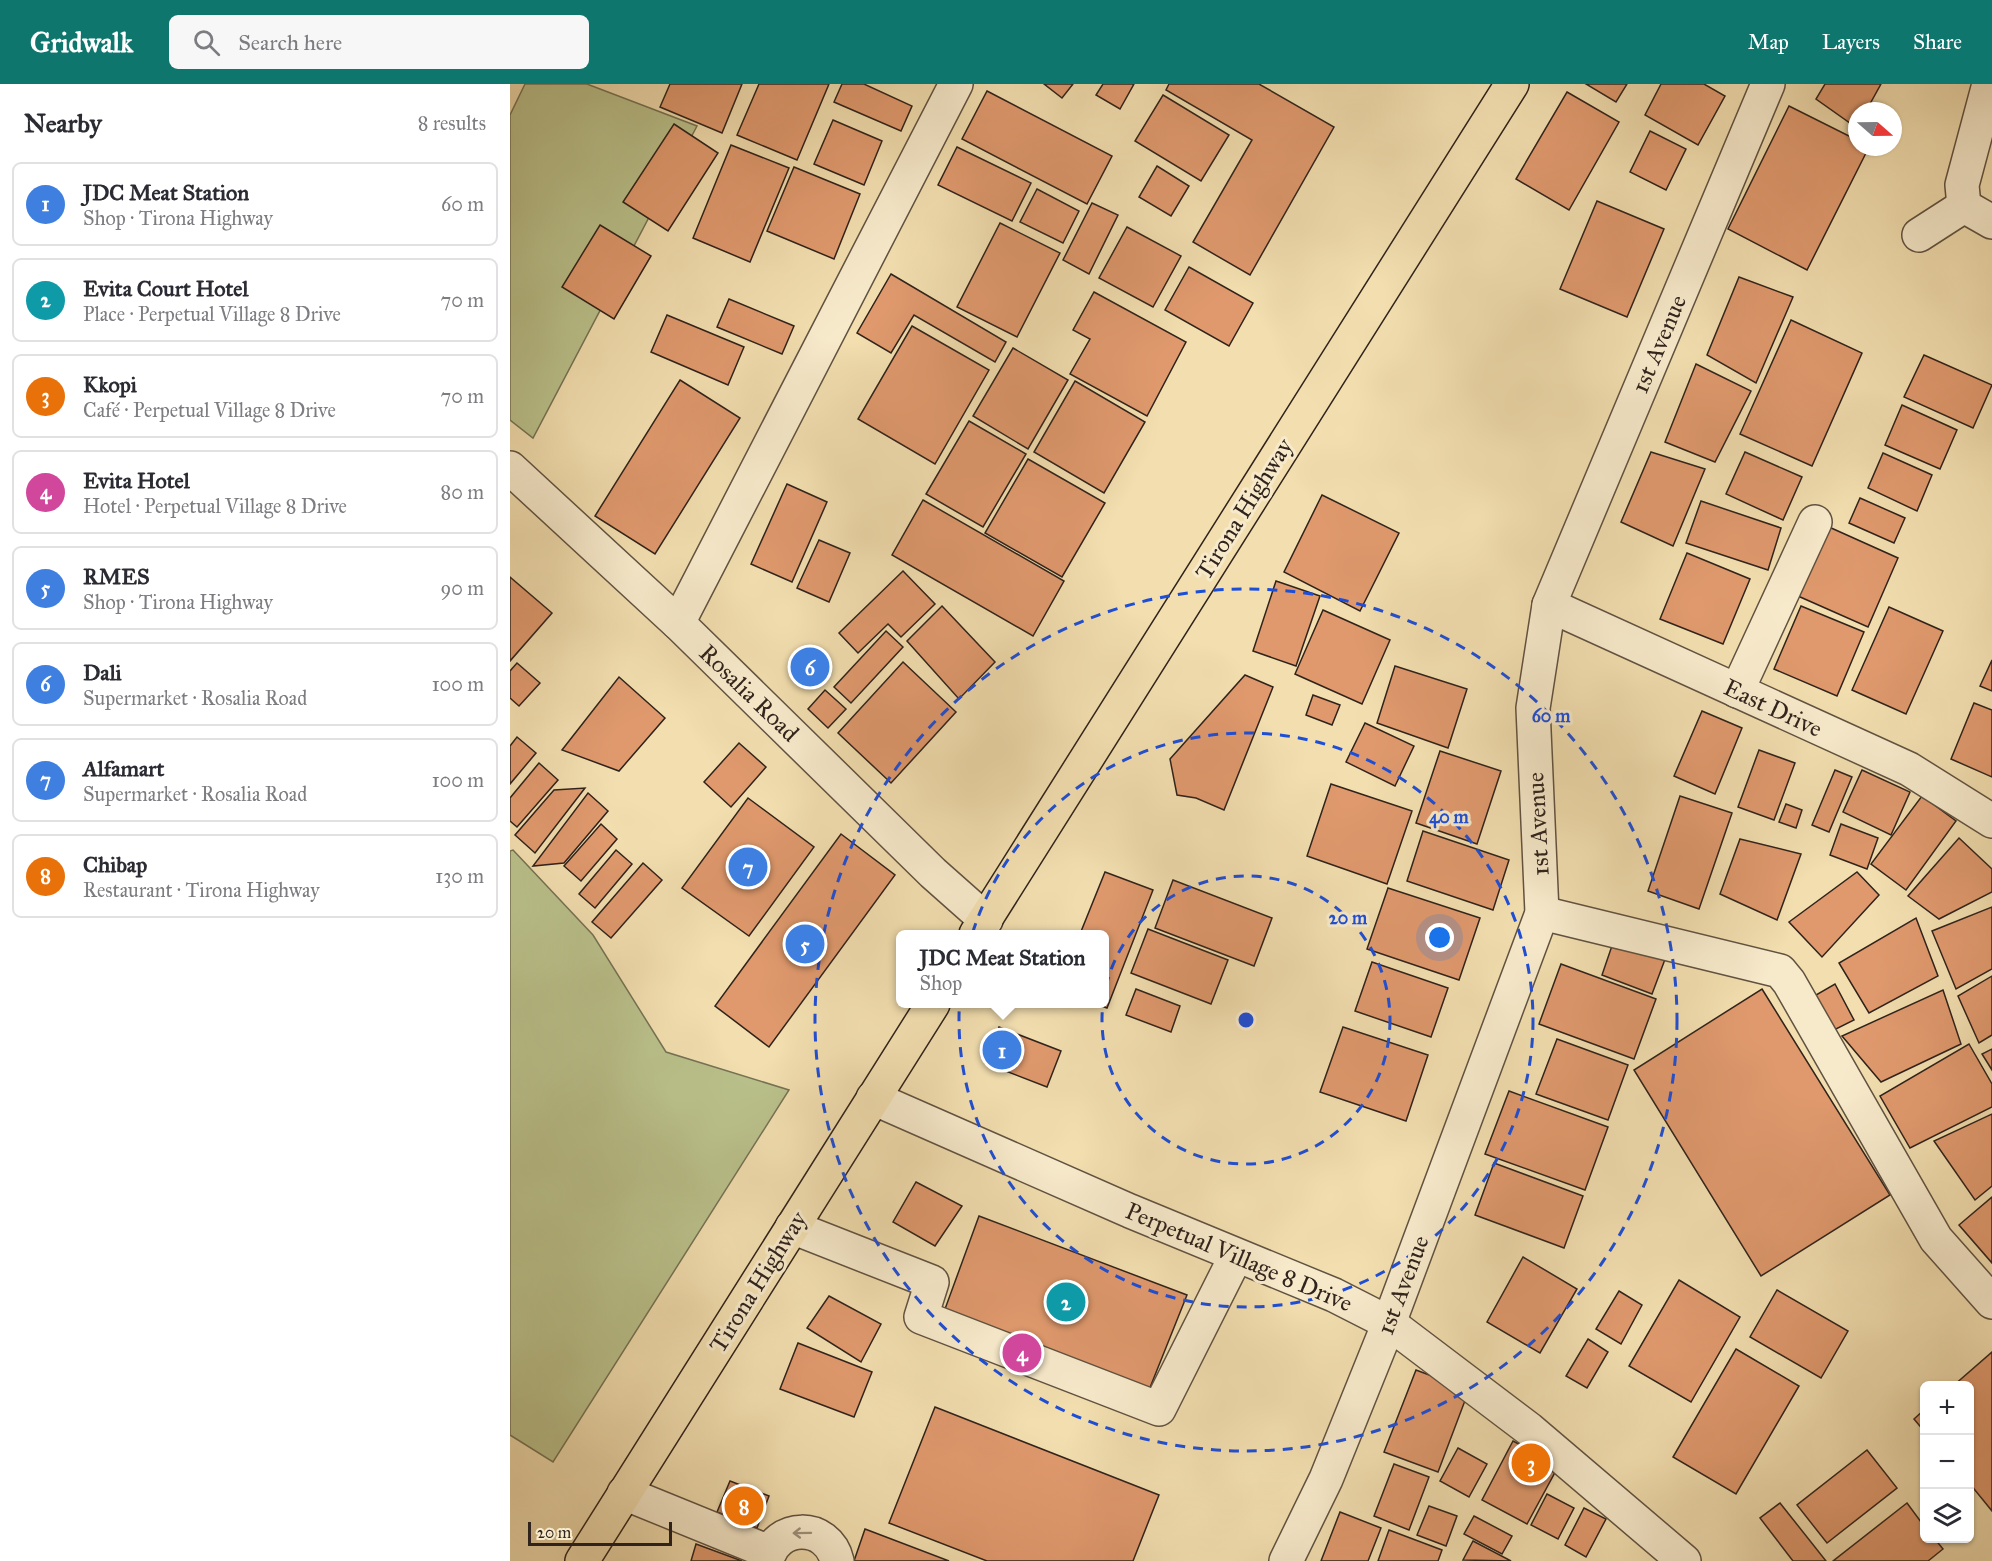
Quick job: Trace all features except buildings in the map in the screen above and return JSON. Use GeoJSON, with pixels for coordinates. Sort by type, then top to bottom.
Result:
{"type":"FeatureCollection","features":[{"type":"Feature","properties":{"kind":"main road","name":"Tirona Highway"},"geometry":{"type":"LineString","coordinates":[[981,927],[1512,84]]}},
{"type":"Feature","properties":{"kind":"main road","name":"Tirona Highway"},"geometry":{"type":"LineString","coordinates":[[582,1561],[930,1008]]}},
{"type":"Feature","properties":{"kind":"street","name":"1st Avenue"},"geometry":{"type":"LineString","coordinates":[[1286,1561],[1326,1479],[1389,1323],[1542,913],[1533,708],[1549,605],[1768,84]]}},
{"type":"Feature","properties":{"kind":"street"},"geometry":{"type":"LineString","coordinates":[[1919,235],[1978,214],[1962,185],[1989,84]]}},
{"type":"Feature","properties":{"kind":"street"},"geometry":{"type":"LineString","coordinates":[[678,623],[945,87]]}},
{"type":"Feature","properties":{"kind":"street","name":"Rosalia Road"},"geometry":{"type":"LineString","coordinates":[[510,468],[678,623],[933,873],[981,927]]}},
{"type":"Feature","properties":{"kind":"street"},"geometry":{"type":"LineString","coordinates":[[1737,691],[1815,522]]}},
{"type":"Feature","properties":{"kind":"street","name":"East Drive"},"geometry":{"type":"LineString","coordinates":[[1549,605],[1909,769],[1992,821]]}},
{"type":"Feature","properties":{"kind":"street"},"geometry":{"type":"LineString","coordinates":[[1542,913],[1780,971],[1789,982],[1936,1239],[1992,1302]]}},
{"type":"Feature","properties":{"kind":"street","name":"Perpetual Village 8 Drive"},"geometry":{"type":"LineString","coordinates":[[873,1098],[1236,1256],[1334,1295],[1389,1323],[1529,1430],[1684,1561]]}},
{"type":"Feature","properties":{"kind":"street"},"geometry":{"type":"LineString","coordinates":[[792,1227],[932,1282],[921,1317],[1159,1409],[1236,1256]]}},
{"type":"Feature","properties":{"kind":"street"},"geometry":{"type":"LineString","coordinates":[[624,1493],[768,1556],[785,1535],[808,1532],[829,1543],[837,1561]]}},
{"type":"Feature","properties":{"kind":"green space"},"geometry":{"type":"Polygon","coordinates":[[[525,84],[587,84],[697,126],[533,438],[510,420],[510,115],[525,84]]]}},
{"type":"Feature","properties":{"kind":"green space"},"geometry":{"type":"Polygon","coordinates":[[[513,850],[593,935],[666,1052],[789,1090],[553,1462],[510,1435],[510,851],[513,850]]]}},
{"type":"Feature","properties":{"kind":"place","name":"Dali"},"geometry":{"type":"Point","coordinates":[810,667]}},
{"type":"Feature","properties":{"kind":"place","name":"Alfamart"},"geometry":{"type":"Point","coordinates":[748,867]}},
{"type":"Feature","properties":{"kind":"place","name":"RMES"},"geometry":{"type":"Point","coordinates":[805,944]}},
{"type":"Feature","properties":{"kind":"place","name":"JDC Meat Station"},"geometry":{"type":"Point","coordinates":[1002,1050]}},
{"type":"Feature","properties":{"kind":"place","name":"Evita Court Hotel"},"geometry":{"type":"Point","coordinates":[1066,1302]}},
{"type":"Feature","properties":{"kind":"place","name":"Evita Hotel"},"geometry":{"type":"Point","coordinates":[1022,1353]}},
{"type":"Feature","properties":{"kind":"place","name":"Kkopi"},"geometry":{"type":"Point","coordinates":[1531,1463]}},
{"type":"Feature","properties":{"kind":"place","name":"Chibap"},"geometry":{"type":"Point","coordinates":[744,1506]}}]}
